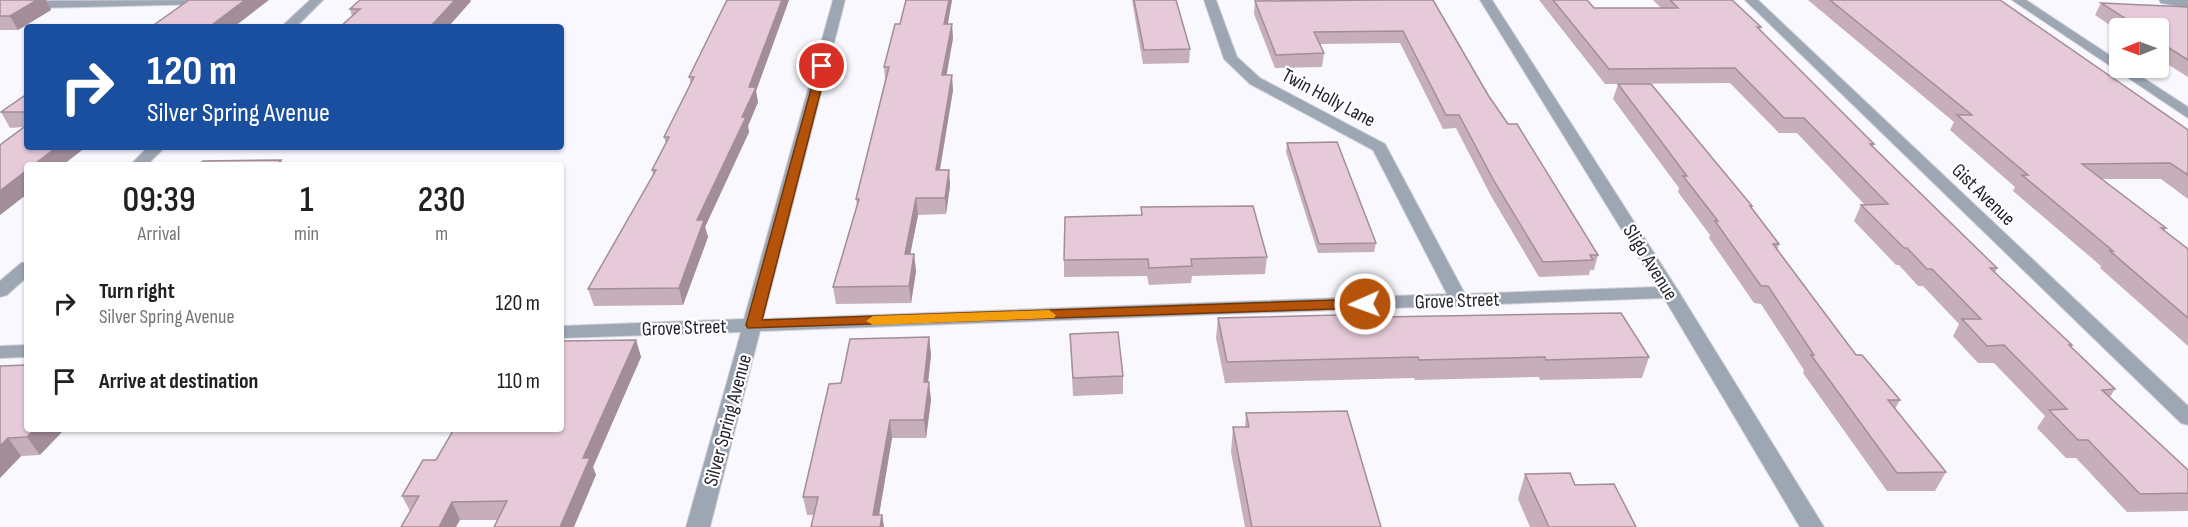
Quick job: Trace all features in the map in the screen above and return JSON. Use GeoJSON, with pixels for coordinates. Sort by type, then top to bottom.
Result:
{"type":"FeatureCollection","features":[{"type":"Feature","properties":{"kind":"street"},"geometry":{"type":"LineString","coordinates":[[0,5],[207,0]]}},
{"type":"Feature","properties":{"kind":"street"},"geometry":{"type":"LineString","coordinates":[[291,24],[317,0]]}},
{"type":"Feature","properties":{"kind":"street","name":"Silver Spring Avenue"},"geometry":{"type":"LineString","coordinates":[[698,527],[839,0]]}},
{"type":"Feature","properties":{"kind":"street","name":"Twin Holly Lane"},"geometry":{"type":"LineString","coordinates":[[1210,0],[1231,59],[1255,81],[1379,147],[1459,300]]}},
{"type":"Feature","properties":{"kind":"street","name":"Sligo Avenue"},"geometry":{"type":"LineString","coordinates":[[1486,0],[1670,292],[1812,527]]}},
{"type":"Feature","properties":{"kind":"street","name":"Gist Avenue"},"geometry":{"type":"LineString","coordinates":[[1751,0],[2188,418]]}},
{"type":"Feature","properties":{"kind":"street"},"geometry":{"type":"LineString","coordinates":[[2018,0],[2188,114]]}},
{"type":"Feature","properties":{"kind":"street"},"geometry":{"type":"LineString","coordinates":[[2165,0],[2188,4]]}},
{"type":"Feature","properties":{"kind":"street"},"geometry":{"type":"LineString","coordinates":[[141,162],[154,150]]}},
{"type":"Feature","properties":{"kind":"street"},"geometry":{"type":"LineString","coordinates":[[0,291],[24,270]]}},
{"type":"Feature","properties":{"kind":"street","name":"Grove Street"},"geometry":{"type":"LineString","coordinates":[[564,332],[1670,292]]}},
{"type":"Feature","properties":{"kind":"street"},"geometry":{"type":"LineString","coordinates":[[0,352],[24,351]]}},
{"type":"Feature","properties":{"kind":"building"},"geometry":{"type":"Polygon","coordinates":[[[0,0],[37,0],[10,16],[0,16],[0,0]]]}},
{"type":"Feature","properties":{"kind":"building"},"geometry":{"type":"Polygon","coordinates":[[[189,0],[245,0],[213,24],[155,24],[189,0]]]}},
{"type":"Feature","properties":{"kind":"building"},"geometry":{"type":"Polygon","coordinates":[[[360,0],[455,0],[433,24],[343,24],[360,9],[350,9],[360,0]]]}},
{"type":"Feature","properties":{"kind":"building"},"geometry":{"type":"Polygon","coordinates":[[[727,0],[782,0],[749,87],[756,87],[742,117],[746,117],[697,220],[704,220],[679,288],[588,289],[656,170],[652,170],[669,137],[664,137],[694,77],[689,77],[727,0]]]}},
{"type":"Feature","properties":{"kind":"building"},"geometry":{"type":"Polygon","coordinates":[[[906,0],[949,0],[944,24],[952,24],[942,75],[952,75],[936,170],[949,170],[945,198],[916,198],[905,254],[914,254],[909,286],[833,287],[859,199],[856,199],[889,67],[884,67],[895,24],[900,24],[906,0]]]}},
{"type":"Feature","properties":{"kind":"building"},"geometry":{"type":"Polygon","coordinates":[[[1134,0],[1176,0],[1190,49],[1144,50],[1134,0]]]}},
{"type":"Feature","properties":{"kind":"building"},"geometry":{"type":"Polygon","coordinates":[[[1433,0],[1488,95],[1508,124],[1517,124],[1598,255],[1590,255],[1593,260],[1543,262],[1494,181],[1459,115],[1446,115],[1403,31],[1314,32],[1324,53],[1276,55],[1255,1],[1433,0]]]}},
{"type":"Feature","properties":{"kind":"building"},"geometry":{"type":"Polygon","coordinates":[[[1553,0],[1587,0],[1594,8],[1678,8],[1670,0],[1732,0],[1874,144],[1870,144],[1997,268],[1990,268],[2115,389],[2102,390],[2188,470],[2188,493],[2140,494],[2088,440],[2078,440],[2049,410],[2067,409],[2004,345],[1987,346],[1962,319],[1981,319],[1932,269],[1927,269],[1861,205],[1888,204],[1804,118],[1784,118],[1735,68],[1609,69],[1553,0]]]}},
{"type":"Feature","properties":{"kind":"building"},"geometry":{"type":"Polygon","coordinates":[[[1830,0],[2000,0],[2109,75],[2109,78],[2113,78],[2188,130],[2188,175],[2170,163],[2082,164],[2166,228],[2161,228],[2188,249],[2188,318],[2110,251],[2113,251],[2022,175],[2028,175],[1957,115],[1972,115],[1830,0]]]}},
{"type":"Feature","properties":{"kind":"building"},"geometry":{"type":"Polygon","coordinates":[[[2101,3],[2188,7],[2188,60],[2169,48],[2169,18],[2124,18],[2101,3]]]}},
{"type":"Feature","properties":{"kind":"building"},"geometry":{"type":"Polygon","coordinates":[[[1618,84],[1651,84],[1752,206],[1750,206],[1779,244],[1773,244],[1856,355],[1862,355],[1900,400],[1888,400],[1946,472],[1897,473],[1811,355],[1814,355],[1768,286],[1761,286],[1715,221],[1718,221],[1683,176],[1687,176],[1618,84]]]}},
{"type":"Feature","properties":{"kind":"building"},"geometry":{"type":"Polygon","coordinates":[[[24,96],[24,112],[1,112],[24,96]]]}},
{"type":"Feature","properties":{"kind":"building"},"geometry":{"type":"Polygon","coordinates":[[[24,127],[24,150],[53,150],[37,162],[24,162],[24,172],[0,191],[0,145],[24,127]]]}},
{"type":"Feature","properties":{"kind":"building"},"geometry":{"type":"Polygon","coordinates":[[[1337,142],[1376,243],[1319,244],[1287,143],[1337,142]]]}},
{"type":"Feature","properties":{"kind":"building"},"geometry":{"type":"Polygon","coordinates":[[[281,160],[279,162],[203,161],[281,160]]]}},
{"type":"Feature","properties":{"kind":"building"},"geometry":{"type":"Polygon","coordinates":[[[1253,206],[1267,257],[1191,259],[1192,266],[1149,268],[1148,259],[1064,260],[1065,217],[1142,215],[1141,207],[1253,206]]]}},
{"type":"Feature","properties":{"kind":"building"},"geometry":{"type":"Polygon","coordinates":[[[1621,313],[1649,357],[1419,360],[1418,357],[1227,362],[1218,318],[1380,314],[1381,317],[1621,313]]]}},
{"type":"Feature","properties":{"kind":"building"},"geometry":{"type":"Polygon","coordinates":[[[1118,332],[1123,376],[1073,378],[1070,334],[1118,332]]]}},
{"type":"Feature","properties":{"kind":"building"},"geometry":{"type":"Polygon","coordinates":[[[929,337],[924,382],[929,382],[924,420],[890,420],[873,515],[882,515],[880,527],[811,527],[818,497],[803,497],[829,384],[841,383],[850,339],[929,337]]]}},
{"type":"Feature","properties":{"kind":"building"},"geometry":{"type":"Polygon","coordinates":[[[636,340],[583,458],[590,458],[560,527],[494,527],[507,501],[452,502],[439,527],[401,527],[419,496],[402,496],[423,460],[436,460],[452,432],[564,432],[564,341],[636,340]]]}},
{"type":"Feature","properties":{"kind":"building"},"geometry":{"type":"Polygon","coordinates":[[[24,365],[24,432],[32,432],[27,437],[8,438],[0,446],[0,366],[24,365]]]}},
{"type":"Feature","properties":{"kind":"building"},"geometry":{"type":"Polygon","coordinates":[[[1347,411],[1381,527],[1252,527],[1233,427],[1249,427],[1246,413],[1347,411]]]}},
{"type":"Feature","properties":{"kind":"building"},"geometry":{"type":"Polygon","coordinates":[[[1570,473],[1575,485],[1614,484],[1636,527],[1549,527],[1525,474],[1570,473]]]}},
{"type":"Feature","properties":{"kind":"slow traffic"},"geometry":{"type":"LineString","coordinates":[[873,321],[1049,315]]}},
{"type":"Feature","properties":{"kind":"route"},"geometry":{"type":"LineString","coordinates":[[822,66],[753,325],[1365,304]]}}]}
